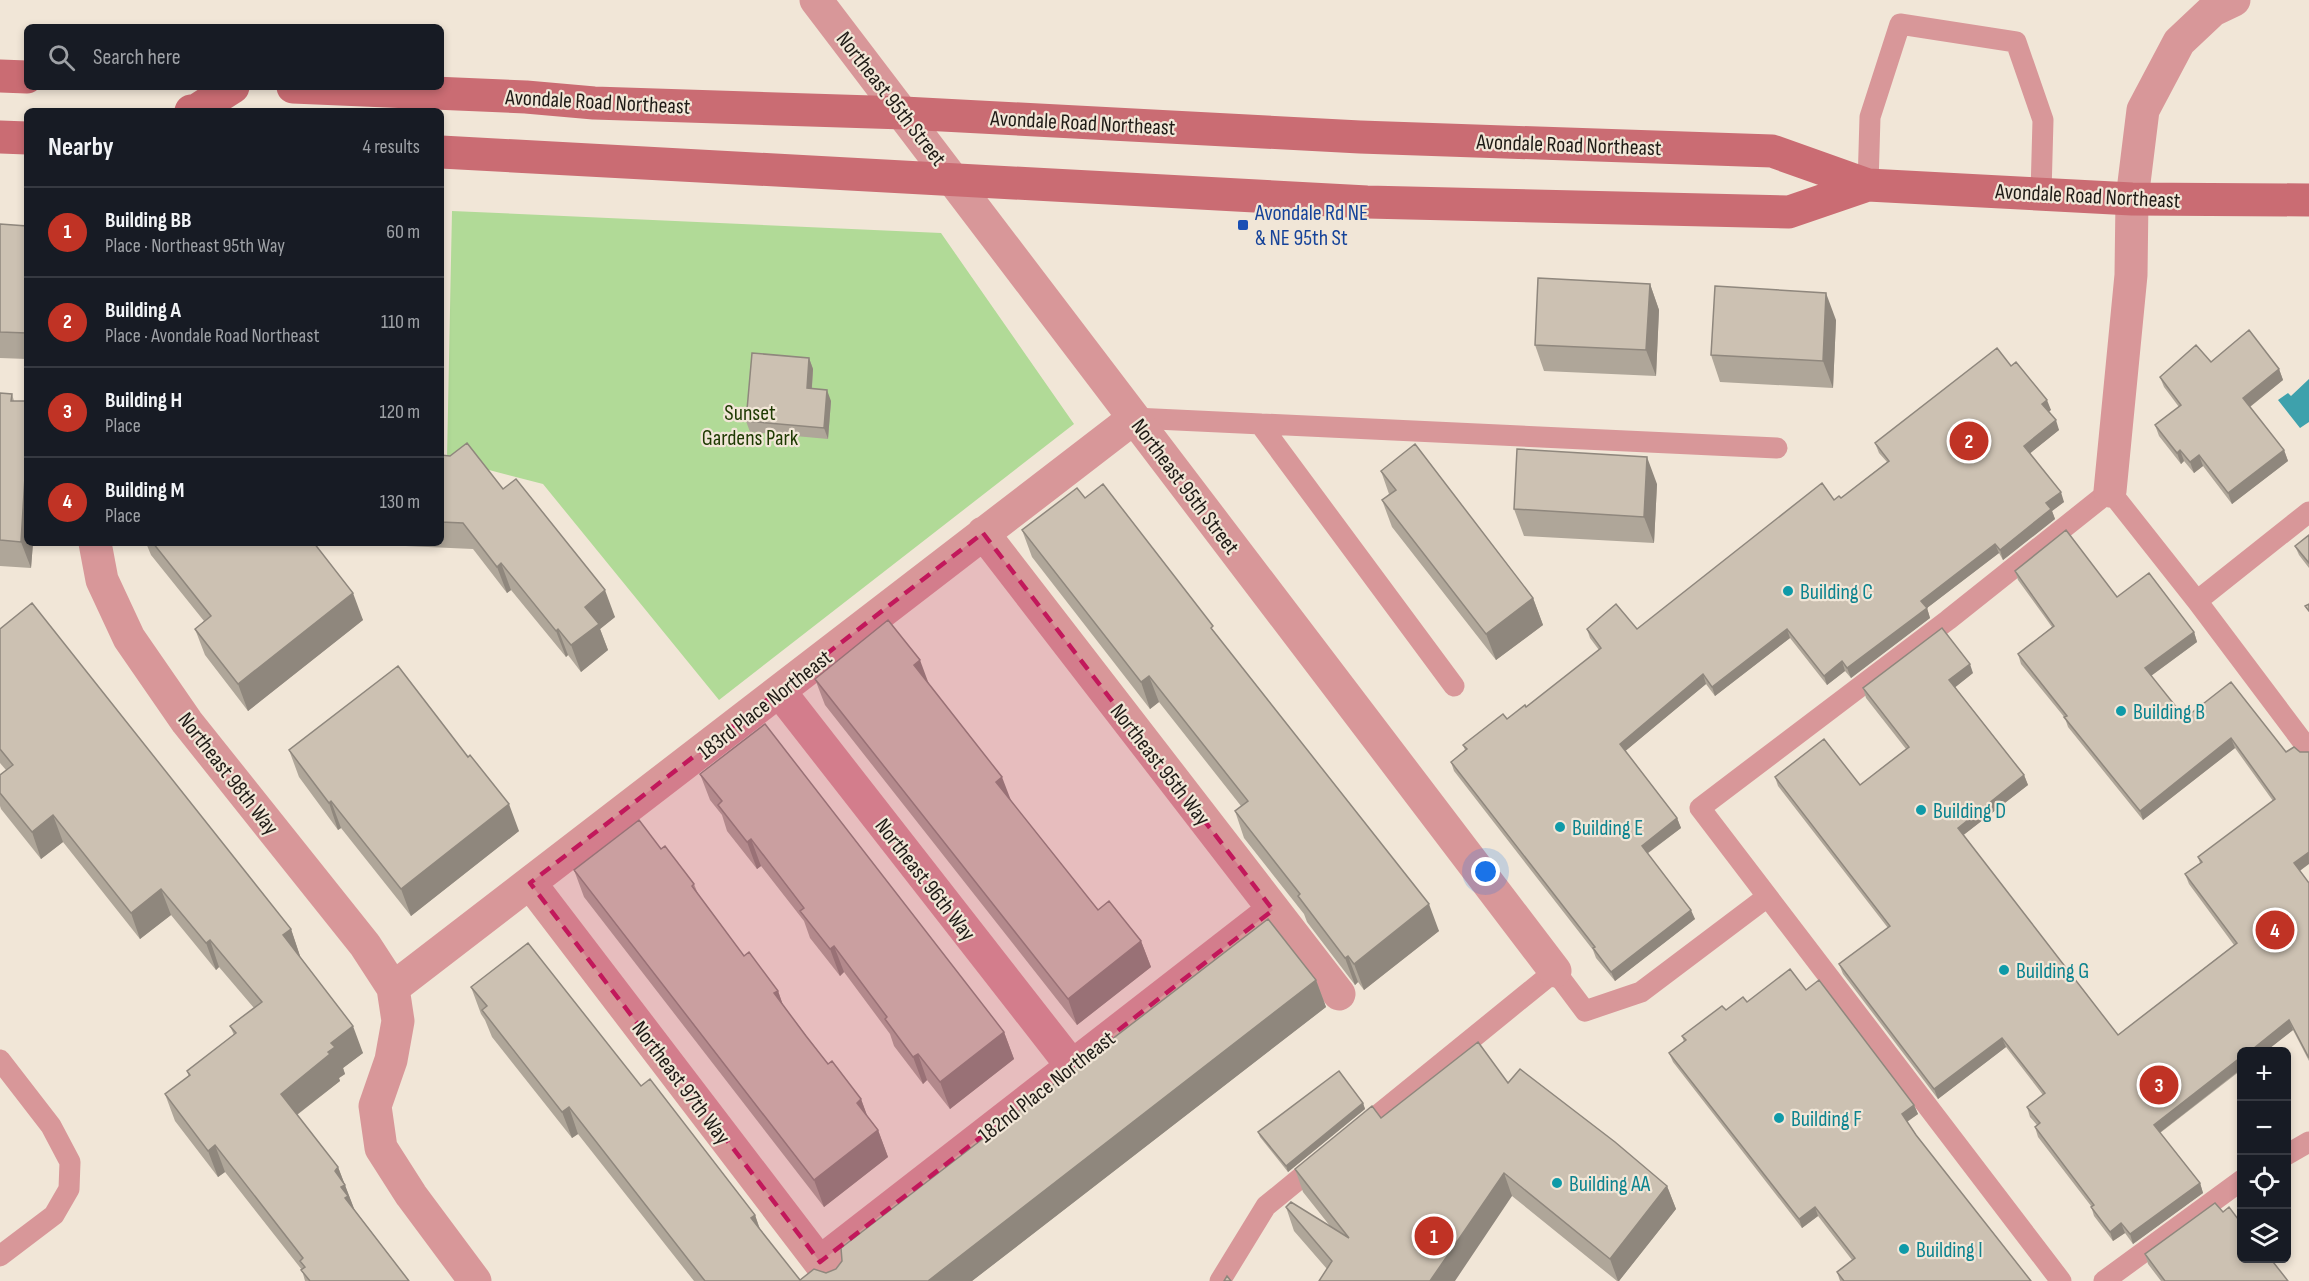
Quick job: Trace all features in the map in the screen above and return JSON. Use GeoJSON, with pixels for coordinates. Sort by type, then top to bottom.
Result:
{"type":"FeatureCollection","features":[{"type":"Feature","properties":{"kind":"main road"},"geometry":{"type":"LineString","coordinates":[[0,76],[24,77]]}},
{"type":"Feature","properties":{"kind":"main road"},"geometry":{"type":"LineString","coordinates":[[200,108],[228,90]]}},
{"type":"Feature","properties":{"kind":"main road","name":"Avondale Road Northeast"},"geometry":{"type":"LineString","coordinates":[[363,90],[526,97],[594,103],[904,113],[1360,137],[1772,152],[1868,184],[2132,199],[2309,200]]}},
{"type":"Feature","properties":{"kind":"main road"},"geometry":{"type":"LineString","coordinates":[[0,137],[24,138]]}},
{"type":"Feature","properties":{"kind":"main road","name":"Avondale Road Northeast"},"geometry":{"type":"LineString","coordinates":[[444,152],[1366,202],[1789,212],[1868,184]]}},
{"type":"Feature","properties":{"kind":"street","name":"Northeast 95th Street"},"geometry":{"type":"LineString","coordinates":[[816,0],[1555,971]]}},
{"type":"Feature","properties":{"kind":"street"},"geometry":{"type":"LineString","coordinates":[[2109,491],[2131,275],[2132,199],[2143,110],[2179,42],[2213,10],[2234,0]]}},
{"type":"Feature","properties":{"kind":"street","name":"183rd Place Northeast"},"geometry":{"type":"LineString","coordinates":[[393,988],[1134,418]]}},
{"type":"Feature","properties":{"kind":"street","name":"Northeast 95th Way"},"geometry":{"type":"LineString","coordinates":[[983,533],[1339,994]]}},
{"type":"Feature","properties":{"kind":"street","name":"Northeast 98th Way"},"geometry":{"type":"LineString","coordinates":[[96,546],[102,580],[129,638],[187,722],[365,945],[393,988]]}},
{"type":"Feature","properties":{"kind":"street","name":"Northeast 96th Way"},"geometry":{"type":"LineString","coordinates":[[780,692],[1072,1065]]}},
{"type":"Feature","properties":{"kind":"street","name":"Northeast 97th Way"},"geometry":{"type":"LineString","coordinates":[[530,883],[827,1272]]}},
{"type":"Feature","properties":{"kind":"street","name":"182nd Place Northeast"},"geometry":{"type":"LineString","coordinates":[[827,1272],[1072,1065],[1273,910]]}},
{"type":"Feature","properties":{"kind":"street"},"geometry":{"type":"LineString","coordinates":[[393,988],[398,1021],[391,1060],[375,1106],[381,1148],[411,1195],[475,1281]]}},
{"type":"Feature","properties":{"kind":"lane"},"geometry":{"type":"LineString","coordinates":[[1868,184],[1870,117],[1900,24],[2016,42],[2043,120],[2041,193]]}},
{"type":"Feature","properties":{"kind":"lane"},"geometry":{"type":"LineString","coordinates":[[1134,418],[1777,448]]}},
{"type":"Feature","properties":{"kind":"lane"},"geometry":{"type":"LineString","coordinates":[[1260,424],[1454,686]]}},
{"type":"Feature","properties":{"kind":"lane"},"geometry":{"type":"LineString","coordinates":[[2061,1281],[1700,808],[1948,620],[2109,491],[2197,601],[2309,750]]}},
{"type":"Feature","properties":{"kind":"lane"},"geometry":{"type":"LineString","coordinates":[[2197,601],[2309,512]]}},
{"type":"Feature","properties":{"kind":"lane"},"geometry":{"type":"LineString","coordinates":[[1220,1281],[1266,1206],[1555,971],[1585,1011],[1641,992],[1767,897]]}},
{"type":"Feature","properties":{"kind":"lane"},"geometry":{"type":"LineString","coordinates":[[0,1060],[51,1126],[70,1162],[69,1189],[54,1215],[0,1256]]}},
{"type":"Feature","properties":{"kind":"lane"},"geometry":{"type":"LineString","coordinates":[[2291,1152],[2309,1142]]}},
{"type":"Feature","properties":{"kind":"lane"},"geometry":{"type":"LineString","coordinates":[[2104,1281],[2237,1183]]}},
{"type":"Feature","properties":{"kind":"highlighted area"},"geometry":{"type":"Polygon","coordinates":[[[983,533],[1273,910],[820,1262],[530,883],[983,533]]]}},
{"type":"Feature","properties":{"kind":"green space","name":"Sunset Gardens Park"},"geometry":{"type":"Polygon","coordinates":[[[452,211],[941,233],[1074,424],[719,700],[543,484],[447,459],[452,211]]]}},
{"type":"Feature","properties":{"kind":"water"},"geometry":{"type":"Polygon","coordinates":[[[2309,379],[2309,422],[2300,428],[2278,400],[2288,393],[2291,396],[2309,379]]]}},
{"type":"Feature","properties":{"kind":"building"},"geometry":{"type":"Polygon","coordinates":[[[0,224],[24,226],[24,333],[0,332],[0,224]]]}},
{"type":"Feature","properties":{"kind":"building"},"geometry":{"type":"Polygon","coordinates":[[[1538,278],[1650,284],[1646,350],[1535,345],[1538,278]]]}},
{"type":"Feature","properties":{"kind":"building"},"geometry":{"type":"Polygon","coordinates":[[[1715,286],[1826,293],[1823,361],[1711,355],[1715,286]]]}},
{"type":"Feature","properties":{"kind":"building"},"geometry":{"type":"Polygon","coordinates":[[[2249,330],[2279,369],[2243,398],[2284,450],[2228,493],[2199,455],[2190,462],[2180,450],[2177,453],[2155,425],[2181,405],[2160,377],[2196,345],[2211,362],[2249,330]]]}},
{"type":"Feature","properties":{"kind":"building"},"geometry":{"type":"Polygon","coordinates":[[[1997,348],[2011,366],[2016,362],[2047,400],[2042,404],[2056,420],[2024,446],[2061,492],[2046,503],[2051,509],[2000,550],[1995,544],[1921,601],[1927,608],[1847,668],[1842,661],[1824,676],[1787,629],[1712,687],[1703,674],[1620,744],[1677,818],[1642,846],[1691,910],[1611,972],[1593,948],[1595,947],[1451,762],[1467,749],[1463,745],[1503,714],[1507,719],[1525,705],[1526,707],[1601,648],[1587,629],[1616,604],[1637,629],[1822,483],[1834,500],[1839,496],[1841,498],[1889,461],[1875,443],[1997,348]]]}},
{"type":"Feature","properties":{"kind":"building"},"geometry":{"type":"Polygon","coordinates":[[[752,353],[809,358],[807,388],[827,390],[824,428],[746,421],[752,353]]]}},
{"type":"Feature","properties":{"kind":"building"},"geometry":{"type":"Polygon","coordinates":[[[0,393],[12,394],[11,401],[24,401],[24,493],[21,542],[0,540],[0,393]]]}},
{"type":"Feature","properties":{"kind":"building"},"geometry":{"type":"Polygon","coordinates":[[[467,443],[503,489],[516,479],[605,590],[585,607],[599,624],[571,645],[558,629],[556,631],[501,563],[497,567],[463,523],[444,522],[444,455],[450,456],[467,443]]]}},
{"type":"Feature","properties":{"kind":"building"},"geometry":{"type":"Polygon","coordinates":[[[1415,444],[1533,598],[1486,634],[1382,500],[1396,490],[1381,471],[1415,444]]]}},
{"type":"Feature","properties":{"kind":"building"},"geometry":{"type":"Polygon","coordinates":[[[1517,449],[1647,457],[1644,517],[1514,509],[1517,449]]]}},
{"type":"Feature","properties":{"kind":"building"},"geometry":{"type":"Polygon","coordinates":[[[1103,484],[1213,626],[1211,628],[1429,904],[1354,964],[1348,956],[1345,958],[1298,896],[1300,894],[1235,811],[1248,801],[1149,676],[1141,682],[1022,530],[1077,488],[1085,498],[1103,484]]]}},
{"type":"Feature","properties":{"kind":"building"},"geometry":{"type":"Polygon","coordinates":[[[2066,530],[2117,597],[2149,573],[2194,632],[2145,668],[2185,718],[2231,682],[2286,752],[2294,747],[2300,752],[2309,752],[2309,852],[2294,863],[2309,883],[2309,1058],[2289,1020],[2255,1047],[2237,1047],[2237,1060],[2154,1125],[2200,1183],[2130,1234],[2121,1223],[2110,1232],[2091,1207],[2094,1205],[2035,1127],[2040,1123],[2027,1107],[2045,1093],[2002,1038],[1934,1089],[1839,964],[1890,926],[1775,777],[1824,739],[1860,785],[1909,747],[1863,688],[1942,628],[1970,664],[1949,680],[2024,775],[1958,828],[2118,1035],[2237,943],[2185,874],[2202,862],[2198,857],[2275,799],[2231,738],[2140,811],[2064,717],[2067,716],[2018,654],[2054,626],[2015,571],[2066,530]]]}},
{"type":"Feature","properties":{"kind":"building"},"geometry":{"type":"Polygon","coordinates":[[[2309,535],[2309,563],[2295,546],[2309,535]]]}},
{"type":"Feature","properties":{"kind":"building"},"geometry":{"type":"Polygon","coordinates":[[[155,546],[316,546],[353,593],[238,684],[195,629],[211,616],[155,546]]]}},
{"type":"Feature","properties":{"kind":"building"},"geometry":{"type":"Polygon","coordinates":[[[32,603],[291,929],[283,935],[353,1026],[331,1043],[335,1047],[328,1052],[330,1054],[281,1094],[338,1167],[335,1171],[345,1185],[341,1187],[348,1196],[345,1198],[409,1281],[310,1281],[301,1270],[305,1267],[300,1261],[303,1258],[215,1145],[208,1151],[165,1094],[190,1075],[187,1071],[236,1033],[230,1026],[262,1002],[210,940],[206,943],[161,889],[131,913],[53,815],[32,832],[0,793],[0,775],[13,765],[0,749],[0,629],[32,603]]]}},
{"type":"Feature","properties":{"kind":"building"},"geometry":{"type":"Polygon","coordinates":[[[888,620],[920,660],[914,665],[1002,777],[996,782],[1098,910],[1109,901],[1141,941],[1068,999],[815,679],[888,620]]]}},
{"type":"Feature","properties":{"kind":"building"},"geometry":{"type":"Polygon","coordinates":[[[398,666],[468,757],[470,755],[509,804],[401,889],[331,801],[329,803],[289,750],[398,666]]]}},
{"type":"Feature","properties":{"kind":"building"},"geometry":{"type":"Polygon","coordinates":[[[765,724],[1004,1032],[940,1082],[918,1054],[913,1057],[885,1019],[887,1017],[834,946],[830,949],[800,911],[804,908],[751,839],[747,842],[718,805],[722,801],[700,774],[765,724]]]}},
{"type":"Feature","properties":{"kind":"building"},"geometry":{"type":"Polygon","coordinates":[[[639,820],[661,849],[665,846],[744,956],[749,952],[778,991],[774,993],[806,1036],[828,1064],[832,1061],[861,1099],[857,1103],[878,1130],[814,1180],[574,870],[639,820]]]}},
{"type":"Feature","properties":{"kind":"building"},"geometry":{"type":"Polygon","coordinates":[[[1268,919],[1316,980],[928,1281],[705,1281],[569,1107],[562,1112],[482,1010],[487,1006],[471,987],[528,943],[641,1086],[650,1079],[755,1215],[751,1218],[800,1280],[814,1269],[826,1273],[836,1269],[842,1261],[841,1248],[1268,919]]]}},
{"type":"Feature","properties":{"kind":"building"},"geometry":{"type":"Polygon","coordinates":[[[1790,969],[1806,990],[1819,980],[1914,1105],[1902,1114],[1916,1135],[2031,1281],[1844,1281],[1837,1272],[1855,1258],[1815,1207],[1799,1219],[1669,1053],[1686,1040],[1682,1036],[1722,1006],[1726,1010],[1743,997],[1747,1002],[1790,969]]]}},
{"type":"Feature","properties":{"kind":"building"},"geometry":{"type":"Polygon","coordinates":[[[1478,1042],[1508,1083],[1520,1069],[1615,1142],[1667,1186],[1610,1259],[1504,1173],[1430,1281],[1319,1281],[1332,1261],[1286,1207],[1291,1202],[1349,1238],[1295,1169],[1372,1106],[1381,1118],[1478,1042]]]}},
{"type":"Feature","properties":{"kind":"building"},"geometry":{"type":"Polygon","coordinates":[[[1339,1071],[1363,1103],[1286,1166],[1258,1132],[1339,1071]]]}},
{"type":"Feature","properties":{"kind":"building"},"geometry":{"type":"Polygon","coordinates":[[[2215,1203],[2223,1212],[2229,1207],[2237,1218],[2237,1263],[2274,1263],[2288,1281],[2165,1281],[2145,1254],[2215,1203]]]}},
{"type":"Feature","properties":{"kind":"place","name":"Avondale Rd NE & NE 95th St"},"geometry":{"type":"Point","coordinates":[1243,225]}},
{"type":"Feature","properties":{"kind":"place","name":"Building A"},"geometry":{"type":"Point","coordinates":[1969,441]}},
{"type":"Feature","properties":{"kind":"place","name":"Building C"},"geometry":{"type":"Point","coordinates":[1788,591]}},
{"type":"Feature","properties":{"kind":"place","name":"Building B"},"geometry":{"type":"Point","coordinates":[2121,711]}},
{"type":"Feature","properties":{"kind":"place","name":"Building D"},"geometry":{"type":"Point","coordinates":[1921,810]}},
{"type":"Feature","properties":{"kind":"place","name":"Building E"},"geometry":{"type":"Point","coordinates":[1560,827]}},
{"type":"Feature","properties":{"kind":"place","name":"Building M"},"geometry":{"type":"Point","coordinates":[2275,930]}},
{"type":"Feature","properties":{"kind":"place","name":"Building G"},"geometry":{"type":"Point","coordinates":[2004,970]}},
{"type":"Feature","properties":{"kind":"place","name":"Building H"},"geometry":{"type":"Point","coordinates":[2159,1085]}},
{"type":"Feature","properties":{"kind":"place","name":"Building F"},"geometry":{"type":"Point","coordinates":[1779,1118]}},
{"type":"Feature","properties":{"kind":"place","name":"Building AA"},"geometry":{"type":"Point","coordinates":[1557,1183]}},
{"type":"Feature","properties":{"kind":"place","name":"Building BB"},"geometry":{"type":"Point","coordinates":[1434,1236]}},
{"type":"Feature","properties":{"kind":"place","name":"Building I"},"geometry":{"type":"Point","coordinates":[1904,1249]}}]}
